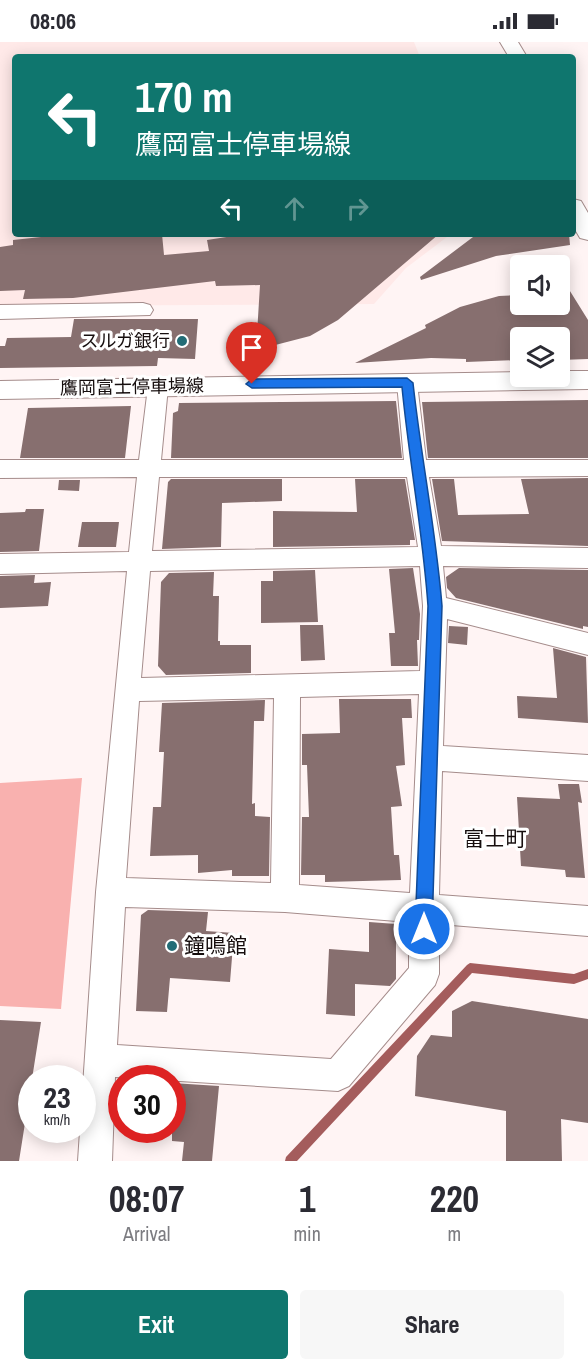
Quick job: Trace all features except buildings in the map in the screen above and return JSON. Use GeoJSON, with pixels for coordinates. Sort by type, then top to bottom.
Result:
{"type":"FeatureCollection","features":[{"type":"Feature","properties":{"kind":"main road"},"geometry":{"type":"LineString","coordinates":[[576,211],[588,233]]}},
{"type":"Feature","properties":{"kind":"main road","name":"鷹岡富士停車場線"},"geometry":{"type":"LineString","coordinates":[[0,390],[588,380]]}},
{"type":"Feature","properties":{"kind":"street"},"geometry":{"type":"LineString","coordinates":[[0,312],[143,310]]}},
{"type":"Feature","properties":{"kind":"street"},"geometry":{"type":"LineString","coordinates":[[99,1060],[338,1075],[424,974],[424,907],[435,606],[431,556],[416,467],[407,383]]}},
{"type":"Feature","properties":{"kind":"street"},"geometry":{"type":"LineString","coordinates":[[95,1161],[110,892],[138,562],[158,387]]}},
{"type":"Feature","properties":{"kind":"street"},"geometry":{"type":"LineString","coordinates":[[0,469],[588,468]]}},
{"type":"Feature","properties":{"kind":"street"},"geometry":{"type":"LineString","coordinates":[[0,564],[431,556],[588,558]]}},
{"type":"Feature","properties":{"kind":"street"},"geometry":{"type":"LineString","coordinates":[[435,606],[588,644]]}},
{"type":"Feature","properties":{"kind":"street"},"geometry":{"type":"LineString","coordinates":[[128,690],[287,684],[433,682]]}},
{"type":"Feature","properties":{"kind":"street"},"geometry":{"type":"LineString","coordinates":[[285,898],[287,684]]}},
{"type":"Feature","properties":{"kind":"street"},"geometry":{"type":"LineString","coordinates":[[430,758],[588,768]]}},
{"type":"Feature","properties":{"kind":"street"},"geometry":{"type":"LineString","coordinates":[[110,892],[285,898],[588,921]]}},
{"type":"Feature","properties":{"kind":"shaded area"},"geometry":{"type":"Polygon","coordinates":[[[0,42],[414,42],[419,54],[12,54],[12,237],[447,237],[406,268],[374,304],[0,306],[0,42]]]}},
{"type":"Feature","properties":{"kind":"shaded area"},"geometry":{"type":"Polygon","coordinates":[[[82,778],[61,1009],[0,1006],[0,783],[82,778]]]}},
{"type":"Feature","properties":{"kind":"waterway"},"geometry":{"type":"LineString","coordinates":[[290,1161],[470,968],[574,979],[588,974]]}},
{"type":"Feature","properties":{"kind":"place","name":"スルガ銀行"},"geometry":{"type":"Point","coordinates":[182,341]}},
{"type":"Feature","properties":{"kind":"place","name":"鐘鳴館"},"geometry":{"type":"Point","coordinates":[172,946]}},
{"type":"Feature","properties":{"kind":"district","name":"富士町"},"geometry":{"type":"Point","coordinates":[495,839]}},
{"type":"Feature","properties":{"kind":"route"},"geometry":{"type":"LineString","coordinates":[[252,384],[407,383],[416,467],[431,556],[435,606],[424,929]]}}]}
